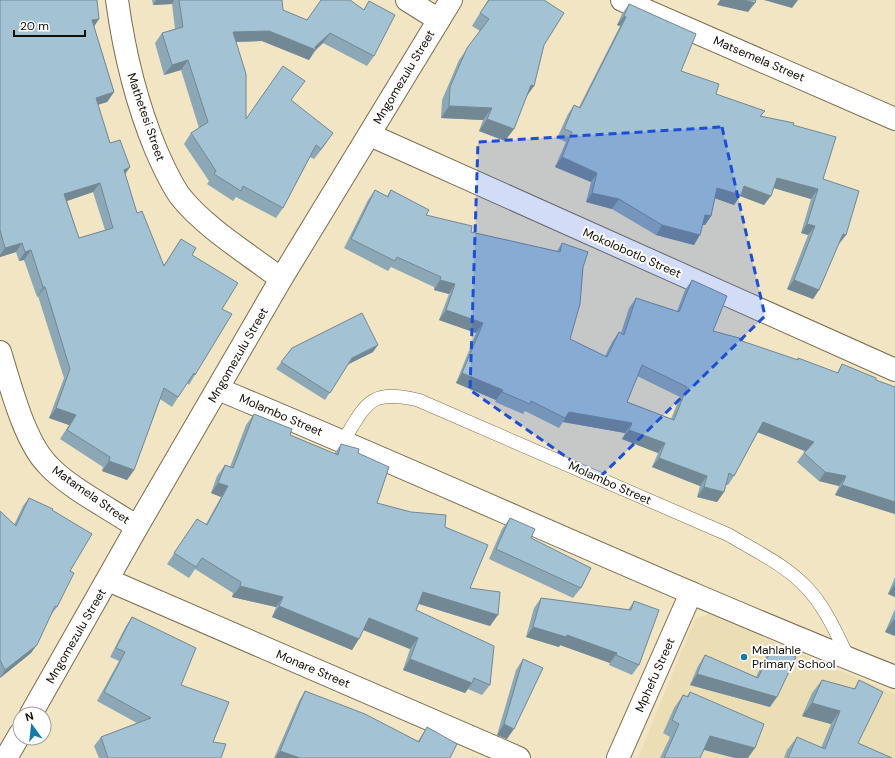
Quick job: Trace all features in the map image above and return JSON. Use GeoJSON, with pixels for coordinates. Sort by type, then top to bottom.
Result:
{"type":"FeatureCollection","features":[{"type":"Feature","properties":{"kind":"street","name":"Mathetesi Street"},"geometry":{"type":"LineString","coordinates":[[117,0],[122,34],[134,88],[149,132],[165,170],[180,196],[205,221],[281,280]]}},
{"type":"Feature","properties":{"kind":"street"},"geometry":{"type":"LineString","coordinates":[[407,0],[439,20]]}},
{"type":"Feature","properties":{"kind":"street","name":"Mngomezulu Street"},"geometry":{"type":"LineString","coordinates":[[36,706],[137,527],[281,280],[451,0]]}},
{"type":"Feature","properties":{"kind":"street","name":"Matsemela Street"},"geometry":{"type":"LineString","coordinates":[[622,0],[895,118]]}},
{"type":"Feature","properties":{"kind":"street","name":"Mokolobotlo Street"},"geometry":{"type":"LineString","coordinates":[[370,135],[895,370]]}},
{"type":"Feature","properties":{"kind":"street","name":"Matamela Street"},"geometry":{"type":"LineString","coordinates":[[0,352],[31,439],[46,464],[67,482],[137,527]]}},
{"type":"Feature","properties":{"kind":"street","name":"Molambo Street"},"geometry":{"type":"LineString","coordinates":[[218,389],[343,441],[691,593],[895,678]]}},
{"type":"Feature","properties":{"kind":"street","name":"Monare Street"},"geometry":{"type":"LineString","coordinates":[[108,580],[519,758]]}},
{"type":"Feature","properties":{"kind":"street","name":"Mphefu Street"},"geometry":{"type":"LineString","coordinates":[[618,758],[691,593]]}},
{"type":"Feature","properties":{"kind":"street"},"geometry":{"type":"LineString","coordinates":[[6,758],[13,746]]}},
{"type":"Feature","properties":{"kind":"lane","name":"Molambo Street"},"geometry":{"type":"LineString","coordinates":[[343,441],[365,406],[379,398],[397,395],[426,403],[729,535],[768,558],[791,573],[808,588],[824,609],[849,659]]}},
{"type":"Feature","properties":{"kind":"highlighted area"},"geometry":{"type":"Polygon","coordinates":[[[722,127],[765,316],[598,479],[470,390],[478,142],[722,127]]]}},
{"type":"Feature","properties":{"kind":"shaded area","name":"Mahlahle Primary School"},"geometry":{"type":"Polygon","coordinates":[[[709,614],[895,694],[895,758],[638,758],[695,619],[709,614]]]}},
{"type":"Feature","properties":{"kind":"building"},"geometry":{"type":"Polygon","coordinates":[[[0,0],[97,0],[99,19],[92,20],[114,92],[96,98],[110,143],[120,140],[130,167],[124,170],[137,213],[142,211],[164,266],[181,239],[196,248],[192,255],[238,283],[222,309],[232,314],[195,375],[194,373],[178,397],[164,388],[134,470],[109,461],[110,457],[67,430],[76,415],[56,408],[70,369],[45,287],[43,287],[31,250],[25,252],[22,243],[5,248],[0,230],[0,0]],[[100,183],[64,194],[79,238],[113,228],[100,183]]]}},
{"type":"Feature","properties":{"kind":"building"},"geometry":{"type":"Polygon","coordinates":[[[179,0],[282,0],[283,10],[307,20],[321,0],[350,0],[364,10],[369,1],[395,15],[374,56],[330,33],[315,47],[316,50],[269,31],[233,32],[246,74],[246,119],[283,66],[305,81],[291,100],[333,133],[321,149],[316,145],[283,208],[243,186],[241,191],[214,174],[216,171],[191,133],[208,122],[188,60],[172,65],[162,33],[183,27],[179,0]]]}},
{"type":"Feature","properties":{"kind":"building"},"geometry":{"type":"Polygon","coordinates":[[[489,0],[544,0],[564,13],[544,45],[534,86],[531,85],[514,129],[487,119],[492,108],[449,106],[450,87],[467,48],[489,19],[480,13],[489,0]]]}},
{"type":"Feature","properties":{"kind":"building"},"geometry":{"type":"Polygon","coordinates":[[[744,0],[756,0],[755,3],[744,0]]]}},
{"type":"Feature","properties":{"kind":"building"},"geometry":{"type":"Polygon","coordinates":[[[629,4],[696,34],[681,71],[719,84],[716,94],[765,111],[760,116],[794,123],[793,125],[836,137],[823,179],[859,191],[846,235],[843,234],[819,290],[794,280],[815,226],[807,224],[818,189],[777,178],[771,196],[744,186],[741,195],[717,188],[711,216],[705,215],[700,235],[662,225],[619,199],[592,193],[597,173],[562,157],[572,132],[564,129],[574,105],[580,108],[626,17],[624,16],[629,4]]]}},
{"type":"Feature","properties":{"kind":"building"},"geometry":{"type":"Polygon","coordinates":[[[375,190],[388,197],[391,190],[429,210],[426,215],[472,226],[471,232],[560,252],[562,243],[588,252],[583,267],[580,304],[570,339],[607,357],[619,332],[624,335],[636,298],[679,312],[692,280],[727,296],[713,331],[743,339],[742,341],[798,360],[798,358],[838,373],[842,364],[895,387],[895,502],[842,485],[846,476],[825,472],[804,453],[814,442],[763,422],[734,476],[729,473],[724,492],[704,487],[707,476],[659,458],[665,443],[629,430],[632,423],[569,412],[565,418],[531,401],[530,404],[502,392],[503,390],[462,373],[483,323],[446,310],[455,284],[440,280],[441,277],[397,257],[395,261],[351,239],[375,190]],[[642,365],[627,402],[674,420],[687,387],[642,365]]]}},
{"type":"Feature","properties":{"kind":"building"},"geometry":{"type":"Polygon","coordinates":[[[362,313],[378,345],[352,358],[330,393],[281,362],[292,348],[362,313]]]}},
{"type":"Feature","properties":{"kind":"building"},"geometry":{"type":"Polygon","coordinates":[[[254,414],[292,429],[290,435],[338,455],[341,444],[359,449],[358,453],[389,467],[377,503],[411,512],[446,515],[445,527],[488,545],[470,588],[500,592],[498,615],[423,592],[416,610],[494,646],[490,685],[474,678],[472,683],[410,659],[418,638],[369,618],[359,639],[279,606],[283,597],[240,586],[241,582],[202,558],[196,567],[174,553],[197,519],[207,525],[228,486],[218,483],[225,465],[233,468],[254,414]]]}},
{"type":"Feature","properties":{"kind":"building"},"geometry":{"type":"Polygon","coordinates":[[[29,498],[53,509],[52,510],[92,534],[70,571],[74,573],[57,607],[55,606],[37,645],[5,670],[0,660],[0,511],[16,526],[29,498]]]}},
{"type":"Feature","properties":{"kind":"building"},"geometry":{"type":"Polygon","coordinates":[[[510,518],[535,529],[531,538],[591,568],[581,588],[496,549],[510,518]]]}},
{"type":"Feature","properties":{"kind":"building"},"geometry":{"type":"Polygon","coordinates":[[[541,598],[631,610],[634,601],[659,610],[639,665],[616,655],[617,653],[567,635],[566,637],[533,627],[541,598]]]}},
{"type":"Feature","properties":{"kind":"building"},"geometry":{"type":"Polygon","coordinates":[[[132,617],[196,648],[181,685],[229,702],[213,742],[226,744],[221,758],[108,758],[101,737],[151,718],[104,692],[125,652],[116,648],[132,617]]]}},
{"type":"Feature","properties":{"kind":"building"},"geometry":{"type":"Polygon","coordinates":[[[773,646],[796,657],[777,697],[697,674],[705,655],[758,678],[773,646]]]}},
{"type":"Feature","properties":{"kind":"building"},"geometry":{"type":"Polygon","coordinates":[[[523,659],[543,668],[514,729],[504,724],[523,659]]]}},
{"type":"Feature","properties":{"kind":"building"},"geometry":{"type":"Polygon","coordinates":[[[822,680],[855,689],[859,680],[883,692],[858,743],[892,758],[788,758],[797,737],[825,749],[840,711],[812,703],[822,680]]]}},
{"type":"Feature","properties":{"kind":"building"},"geometry":{"type":"Polygon","coordinates":[[[305,691],[365,714],[419,742],[427,727],[457,744],[450,758],[300,758],[280,751],[305,691]]]}},
{"type":"Feature","properties":{"kind":"building"},"geometry":{"type":"Polygon","coordinates":[[[690,692],[764,724],[755,748],[710,736],[700,758],[664,758],[679,724],[672,720],[683,695],[688,697],[690,692]]]}},
{"type":"Feature","properties":{"kind":"place","name":"Mahlahle Primary School"},"geometry":{"type":"Point","coordinates":[744,657]}}]}
